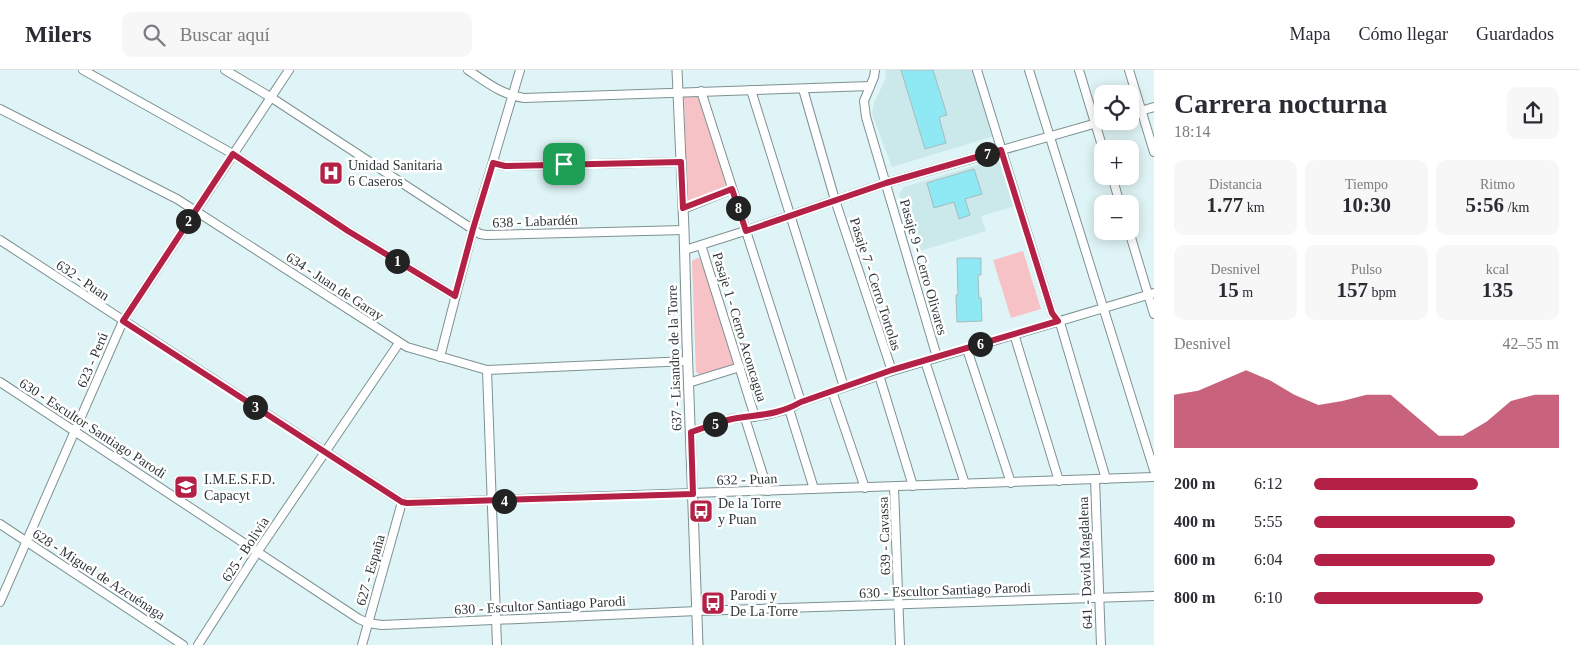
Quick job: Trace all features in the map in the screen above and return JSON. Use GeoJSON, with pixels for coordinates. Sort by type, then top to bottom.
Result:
{"type":"FeatureCollection","features":[{"type":"Feature","properties":{"kind":"street"},"geometry":{"type":"LineString","coordinates":[[83,70],[233,154],[348,231],[455,296]]}},
{"type":"Feature","properties":{"kind":"street","name":"638 - Labardén"},"geometry":{"type":"LineString","coordinates":[[225,70],[272,98],[473,229],[486,235],[684,230]]}},
{"type":"Feature","properties":{"kind":"street","name":"623 - Perú"},"geometry":{"type":"LineString","coordinates":[[0,602],[123,321],[289,70]]}},
{"type":"Feature","properties":{"kind":"street"},"geometry":{"type":"LineString","coordinates":[[468,70],[504,93],[513,97],[524,98],[870,86]]}},
{"type":"Feature","properties":{"kind":"street"},"geometry":{"type":"LineString","coordinates":[[440,357],[473,229],[520,70]]}},
{"type":"Feature","properties":{"kind":"street","name":"637 - Lisandro de la Torre"},"geometry":{"type":"LineString","coordinates":[[677,70],[698,645]]}},
{"type":"Feature","properties":{"kind":"street","name":"Pasaje 9 - Cerro Olivares"},"geometry":{"type":"LineString","coordinates":[[875,70],[864,101],[869,128],[937,357]]}},
{"type":"Feature","properties":{"kind":"street"},"geometry":{"type":"LineString","coordinates":[[977,70],[1052,313],[1061,326],[1106,479]]}},
{"type":"Feature","properties":{"kind":"street"},"geometry":{"type":"LineString","coordinates":[[1029,70],[1154,470]]}},
{"type":"Feature","properties":{"kind":"street"},"geometry":{"type":"LineString","coordinates":[[1079,70],[1094,118]]}},
{"type":"Feature","properties":{"kind":"street"},"geometry":{"type":"LineString","coordinates":[[1129,70],[1154,152]]}},
{"type":"Feature","properties":{"kind":"street","name":"Pasaje 7 - Cerro Tortolas"},"geometry":{"type":"LineString","coordinates":[[803,89],[836,200],[892,370]]}},
{"type":"Feature","properties":{"kind":"street"},"geometry":{"type":"LineString","coordinates":[[751,90],[844,387]]}},
{"type":"Feature","properties":{"kind":"street"},"geometry":{"type":"LineString","coordinates":[[702,91],[801,402]]}},
{"type":"Feature","properties":{"kind":"street"},"geometry":{"type":"LineString","coordinates":[[1141,111],[1154,107]]}},
{"type":"Feature","properties":{"kind":"street","name":"634 - Juan de Garay"},"geometry":{"type":"LineString","coordinates":[[0,109],[177,199],[407,347],[487,370],[688,361]]}},
{"type":"Feature","properties":{"kind":"street"},"geometry":{"type":"LineString","coordinates":[[685,250],[886,183],[1094,125]]}},
{"type":"Feature","properties":{"kind":"street"},"geometry":{"type":"LineString","coordinates":[[493,163],[505,166],[681,162]]}},
{"type":"Feature","properties":{"kind":"street"},"geometry":{"type":"LineString","coordinates":[[683,208],[732,189]]}},
{"type":"Feature","properties":{"kind":"street","name":"632 - Puan"},"geometry":{"type":"LineString","coordinates":[[0,240],[402,502],[492,501],[1154,477]]}},
{"type":"Feature","properties":{"kind":"street"},"geometry":{"type":"LineString","coordinates":[[1132,240],[1151,294],[1154,314]]}},
{"type":"Feature","properties":{"kind":"street","name":"Pasaje 1 - Cerro Aconcagua"},"geometry":{"type":"LineString","coordinates":[[701,245],[755,417]]}},
{"type":"Feature","properties":{"kind":"street"},"geometry":{"type":"LineString","coordinates":[[691,432],[730,419],[755,417],[789,409],[801,402],[892,370],[1151,294]]}},
{"type":"Feature","properties":{"kind":"street"},"geometry":{"type":"LineString","coordinates":[[1014,334],[1059,481]]}},
{"type":"Feature","properties":{"kind":"street","name":"625 - Bolivia"},"geometry":{"type":"LineString","coordinates":[[198,645],[258,551],[399,343]]}},
{"type":"Feature","properties":{"kind":"street"},"geometry":{"type":"LineString","coordinates":[[967,348],[1011,483]]}},
{"type":"Feature","properties":{"kind":"street"},"geometry":{"type":"LineString","coordinates":[[925,361],[964,484]]}},
{"type":"Feature","properties":{"kind":"street"},"geometry":{"type":"LineString","coordinates":[[688,383],[740,367]]}},
{"type":"Feature","properties":{"kind":"street"},"geometry":{"type":"LineString","coordinates":[[487,370],[497,645]]}},
{"type":"Feature","properties":{"kind":"street"},"geometry":{"type":"LineString","coordinates":[[879,375],[913,486]]}},
{"type":"Feature","properties":{"kind":"street","name":"630 - Escultor Santiago Parodi"},"geometry":{"type":"LineString","coordinates":[[0,382],[368,623],[382,625],[697,611],[1154,596]]}},
{"type":"Feature","properties":{"kind":"street"},"geometry":{"type":"LineString","coordinates":[[832,391],[865,488]]}},
{"type":"Feature","properties":{"kind":"street"},"geometry":{"type":"LineString","coordinates":[[789,409],[814,489]]}},
{"type":"Feature","properties":{"kind":"street","name":"Pasaje 1 - Cerro Aconcagua"},"geometry":{"type":"LineString","coordinates":[[746,418],[768,491]]}},
{"type":"Feature","properties":{"kind":"street","name":"641 - David Magdalena"},"geometry":{"type":"LineString","coordinates":[[1095,479],[1101,645]]}},
{"type":"Feature","properties":{"kind":"street","name":"639 - Cavassa"},"geometry":{"type":"LineString","coordinates":[[894,487],[900,645]]}},
{"type":"Feature","properties":{"kind":"street","name":"627 - España"},"geometry":{"type":"LineString","coordinates":[[362,645],[402,502]]}},
{"type":"Feature","properties":{"kind":"street","name":"628 - Miguel de Azcuénaga"},"geometry":{"type":"LineString","coordinates":[[0,524],[183,645]]}},
{"type":"Feature","properties":{"kind":"shaded area"},"geometry":{"type":"Polygon","coordinates":[[[885,70],[974,70],[994,136],[892,167],[872,114],[874,103],[886,78],[885,70]]]}},
{"type":"Feature","properties":{"kind":"shaded area"},"geometry":{"type":"Polygon","coordinates":[[[684,96],[700,96],[728,188],[687,204],[684,96]]]}},
{"type":"Feature","properties":{"kind":"shaded area"},"geometry":{"type":"Polygon","coordinates":[[[994,160],[1002,163],[1015,206],[981,216],[986,231],[917,252],[899,194],[904,187],[994,160]]]}},
{"type":"Feature","properties":{"kind":"shaded area"},"geometry":{"type":"Polygon","coordinates":[[[1023,251],[1041,309],[1011,318],[993,260],[1023,251]]]}},
{"type":"Feature","properties":{"kind":"shaded area"},"geometry":{"type":"Polygon","coordinates":[[[697,258],[701,259],[735,364],[700,375],[696,372],[692,261],[697,258]]]}},
{"type":"Feature","properties":{"kind":"building"},"geometry":{"type":"Polygon","coordinates":[[[901,70],[933,70],[947,115],[939,117],[946,143],[925,149],[901,70]]]}},
{"type":"Feature","properties":{"kind":"building"},"geometry":{"type":"Polygon","coordinates":[[[974,169],[982,194],[965,199],[970,215],[959,219],[954,202],[934,208],[927,183],[974,169]]]}},
{"type":"Feature","properties":{"kind":"building"},"geometry":{"type":"Polygon","coordinates":[[[957,258],[981,258],[981,275],[978,275],[982,321],[957,322],[957,258]]]}},
{"type":"Feature","properties":{"kind":"place","name":"Unidad Sanitaria 6 Caseros"},"geometry":{"type":"Point","coordinates":[331,173]}},
{"type":"Feature","properties":{"kind":"place","name":"I.M.E.S.F.D. Capacyt"},"geometry":{"type":"Point","coordinates":[186,487]}},
{"type":"Feature","properties":{"kind":"place","name":"De la Torre y Puan"},"geometry":{"type":"Point","coordinates":[701,511]}},
{"type":"Feature","properties":{"kind":"place","name":"Parodi y De La Torre"},"geometry":{"type":"Point","coordinates":[713,603]}},
{"type":"Feature","properties":{"kind":"route"},"geometry":{"type":"LineString","coordinates":[[1001,150],[1052,313],[1058,321],[892,370],[801,402],[789,409],[766,415],[730,419],[691,432],[693,494],[407,503],[382,490],[123,321],[233,154],[348,231],[455,296],[493,163],[505,166],[564,164],[681,162],[683,208],[732,189],[746,231],[886,183],[1001,150]]}}]}
